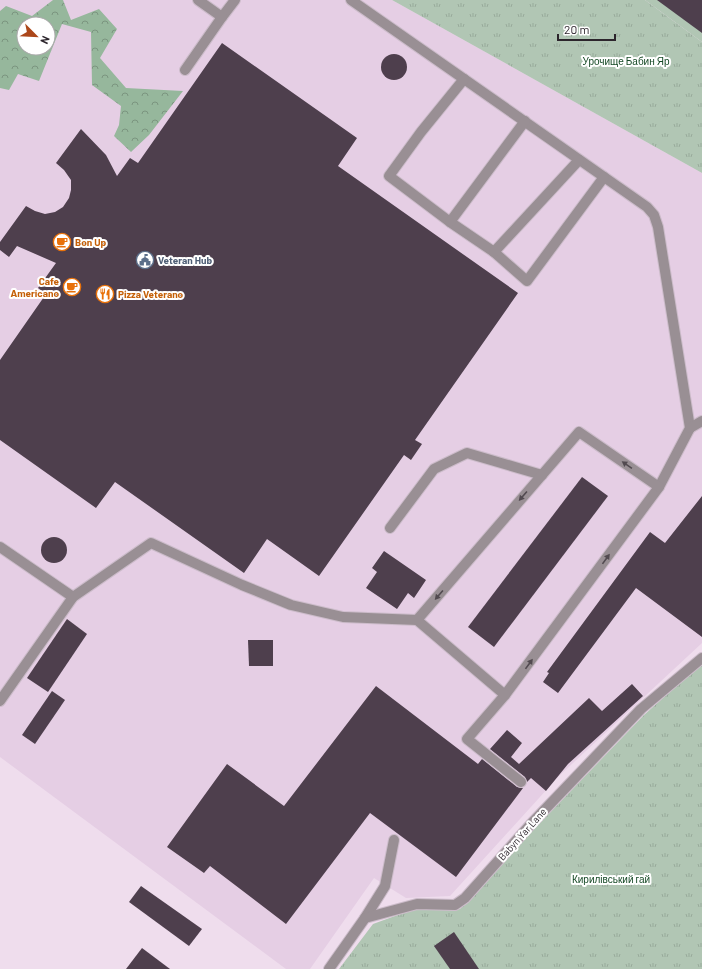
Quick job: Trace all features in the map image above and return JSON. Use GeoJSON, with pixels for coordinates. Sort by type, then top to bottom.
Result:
{"type":"FeatureCollection","features":[{"type":"Feature","properties":{"kind":"street"},"geometry":{"type":"LineString","coordinates":[[198,0],[222,17]]}},
{"type":"Feature","properties":{"kind":"street"},"geometry":{"type":"LineString","coordinates":[[185,70],[235,0]]}},
{"type":"Feature","properties":{"kind":"street"},"geometry":{"type":"LineString","coordinates":[[351,0],[647,207],[654,215],[658,227],[690,428]]}},
{"type":"Feature","properties":{"kind":"street"},"geometry":{"type":"LineString","coordinates":[[464,79],[421,132],[389,176],[450,222],[494,252],[527,281],[604,177]]}},
{"type":"Feature","properties":{"kind":"street"},"geometry":{"type":"LineString","coordinates":[[450,222],[525,122]]}},
{"type":"Feature","properties":{"kind":"street"},"geometry":{"type":"LineString","coordinates":[[494,252],[580,160]]}},
{"type":"Feature","properties":{"kind":"street"},"geometry":{"type":"LineString","coordinates":[[520,782],[467,739],[505,695],[659,487],[690,428],[702,421]]}},
{"type":"Feature","properties":{"kind":"street"},"geometry":{"type":"LineString","coordinates":[[417,620],[579,432],[659,487]]}},
{"type":"Feature","properties":{"kind":"street"},"geometry":{"type":"LineString","coordinates":[[390,528],[434,469],[467,453],[542,475]]}},
{"type":"Feature","properties":{"kind":"street"},"geometry":{"type":"LineString","coordinates":[[0,701],[73,597],[151,543],[291,606],[343,617],[417,620],[505,695]]}},
{"type":"Feature","properties":{"kind":"street"},"geometry":{"type":"LineString","coordinates":[[0,547],[73,597]]}},
{"type":"Feature","properties":{"kind":"street","name":"Babyn Yar Lane"},"geometry":{"type":"LineString","coordinates":[[365,918],[417,904],[455,905],[465,898],[531,824],[641,710],[702,658]]}},
{"type":"Feature","properties":{"kind":"street"},"geometry":{"type":"LineString","coordinates":[[329,969],[365,918],[385,886],[394,840]]}},
{"type":"Feature","properties":{"kind":"shaded area"},"geometry":{"type":"Polygon","coordinates":[[[0,0],[392,0],[702,173],[702,643],[559,776],[450,896],[406,898],[374,878],[310,969],[286,969],[0,757],[0,0]]]}},
{"type":"Feature","properties":{"kind":"green space"},"geometry":{"type":"Polygon","coordinates":[[[53,0],[63,0],[71,20],[99,9],[117,29],[100,58],[126,88],[183,91],[149,135],[131,152],[114,136],[119,125],[121,106],[92,85],[91,32],[62,24],[56,39],[56,16],[32,16],[53,0]]]}},
{"type":"Feature","properties":{"kind":"green space","name":"Урочище Бабин Яр"},"geometry":{"type":"Polygon","coordinates":[[[392,0],[645,0],[702,42],[702,173],[392,0]]]}},
{"type":"Feature","properties":{"kind":"green space"},"geometry":{"type":"Polygon","coordinates":[[[645,0],[702,0],[702,42],[645,0]]]}},
{"type":"Feature","properties":{"kind":"green space"},"geometry":{"type":"Polygon","coordinates":[[[6,6],[32,16],[16,16],[16,56],[49,56],[39,81],[18,74],[9,90],[0,88],[0,11],[6,6]]]}},
{"type":"Feature","properties":{"kind":"green space","name":"Кирилівський гай"},"geometry":{"type":"Polygon","coordinates":[[[702,663],[702,969],[339,969],[373,924],[417,908],[460,909],[535,828],[644,715],[702,663]]]}},
{"type":"Feature","properties":{"kind":"building"},"geometry":{"type":"Polygon","coordinates":[[[657,0],[702,0],[702,33],[657,0]]]}},
{"type":"Feature","properties":{"kind":"building"},"geometry":{"type":"Polygon","coordinates":[[[222,43],[357,138],[338,166],[518,293],[415,440],[422,444],[411,460],[404,455],[319,576],[267,539],[244,573],[115,482],[96,508],[0,440],[0,360],[46,294],[38,288],[56,263],[17,246],[9,257],[0,250],[0,242],[26,206],[45,214],[55,212],[63,207],[69,198],[71,180],[64,170],[56,163],[81,129],[106,155],[117,176],[130,158],[138,163],[222,43]]]}},
{"type":"Feature","properties":{"kind":"building"},"geometry":{"type":"Polygon","coordinates":[[[394,54],[403,58],[407,67],[403,76],[394,80],[385,76],[381,67],[385,58],[394,54]]]}},
{"type":"Feature","properties":{"kind":"building"},"geometry":{"type":"Polygon","coordinates":[[[582,477],[608,496],[494,647],[468,627],[582,477]]]}},
{"type":"Feature","properties":{"kind":"building"},"geometry":{"type":"Polygon","coordinates":[[[702,496],[702,637],[636,588],[558,693],[543,682],[549,673],[547,672],[650,532],[665,543],[702,496]]]}},
{"type":"Feature","properties":{"kind":"building"},"geometry":{"type":"Polygon","coordinates":[[[54,537],[64,540],[67,550],[64,560],[54,563],[44,560],[41,550],[44,540],[54,537]]]}},
{"type":"Feature","properties":{"kind":"building"},"geometry":{"type":"Polygon","coordinates":[[[384,551],[426,580],[414,598],[408,593],[397,609],[366,588],[377,572],[372,568],[384,551]]]}},
{"type":"Feature","properties":{"kind":"building"},"geometry":{"type":"Polygon","coordinates":[[[67,619],[87,634],[48,692],[27,678],[67,619]]]}},
{"type":"Feature","properties":{"kind":"building"},"geometry":{"type":"Polygon","coordinates":[[[248,640],[273,640],[273,666],[249,666],[248,640]]]}},
{"type":"Feature","properties":{"kind":"building"},"geometry":{"type":"Polygon","coordinates":[[[632,684],[643,696],[568,764],[546,791],[531,778],[527,782],[525,777],[490,749],[507,730],[522,743],[511,757],[519,764],[589,698],[602,711],[632,684]]]}},
{"type":"Feature","properties":{"kind":"building"},"geometry":{"type":"Polygon","coordinates":[[[376,686],[478,764],[482,759],[517,787],[523,788],[456,877],[370,813],[286,924],[210,866],[204,873],[167,847],[227,764],[284,806],[376,686]]]}},
{"type":"Feature","properties":{"kind":"building"},"geometry":{"type":"Polygon","coordinates":[[[52,691],[65,700],[35,744],[22,735],[52,691]]]}},
{"type":"Feature","properties":{"kind":"building"},"geometry":{"type":"Polygon","coordinates":[[[141,886],[202,929],[189,946],[129,902],[141,886]]]}},
{"type":"Feature","properties":{"kind":"building"},"geometry":{"type":"Polygon","coordinates":[[[454,932],[479,969],[450,969],[434,946],[454,932]]]}},
{"type":"Feature","properties":{"kind":"building"},"geometry":{"type":"Polygon","coordinates":[[[142,948],[170,969],[126,969],[142,948]]]}},
{"type":"Feature","properties":{"kind":"place","name":"Bon Up"},"geometry":{"type":"Point","coordinates":[62,242]}},
{"type":"Feature","properties":{"kind":"place","name":"Veteran Hub"},"geometry":{"type":"Point","coordinates":[145,260]}},
{"type":"Feature","properties":{"kind":"place","name":"Cafe Americano"},"geometry":{"type":"Point","coordinates":[72,287]}},
{"type":"Feature","properties":{"kind":"place","name":"Pizza Veterano"},"geometry":{"type":"Point","coordinates":[105,294]}}]}
